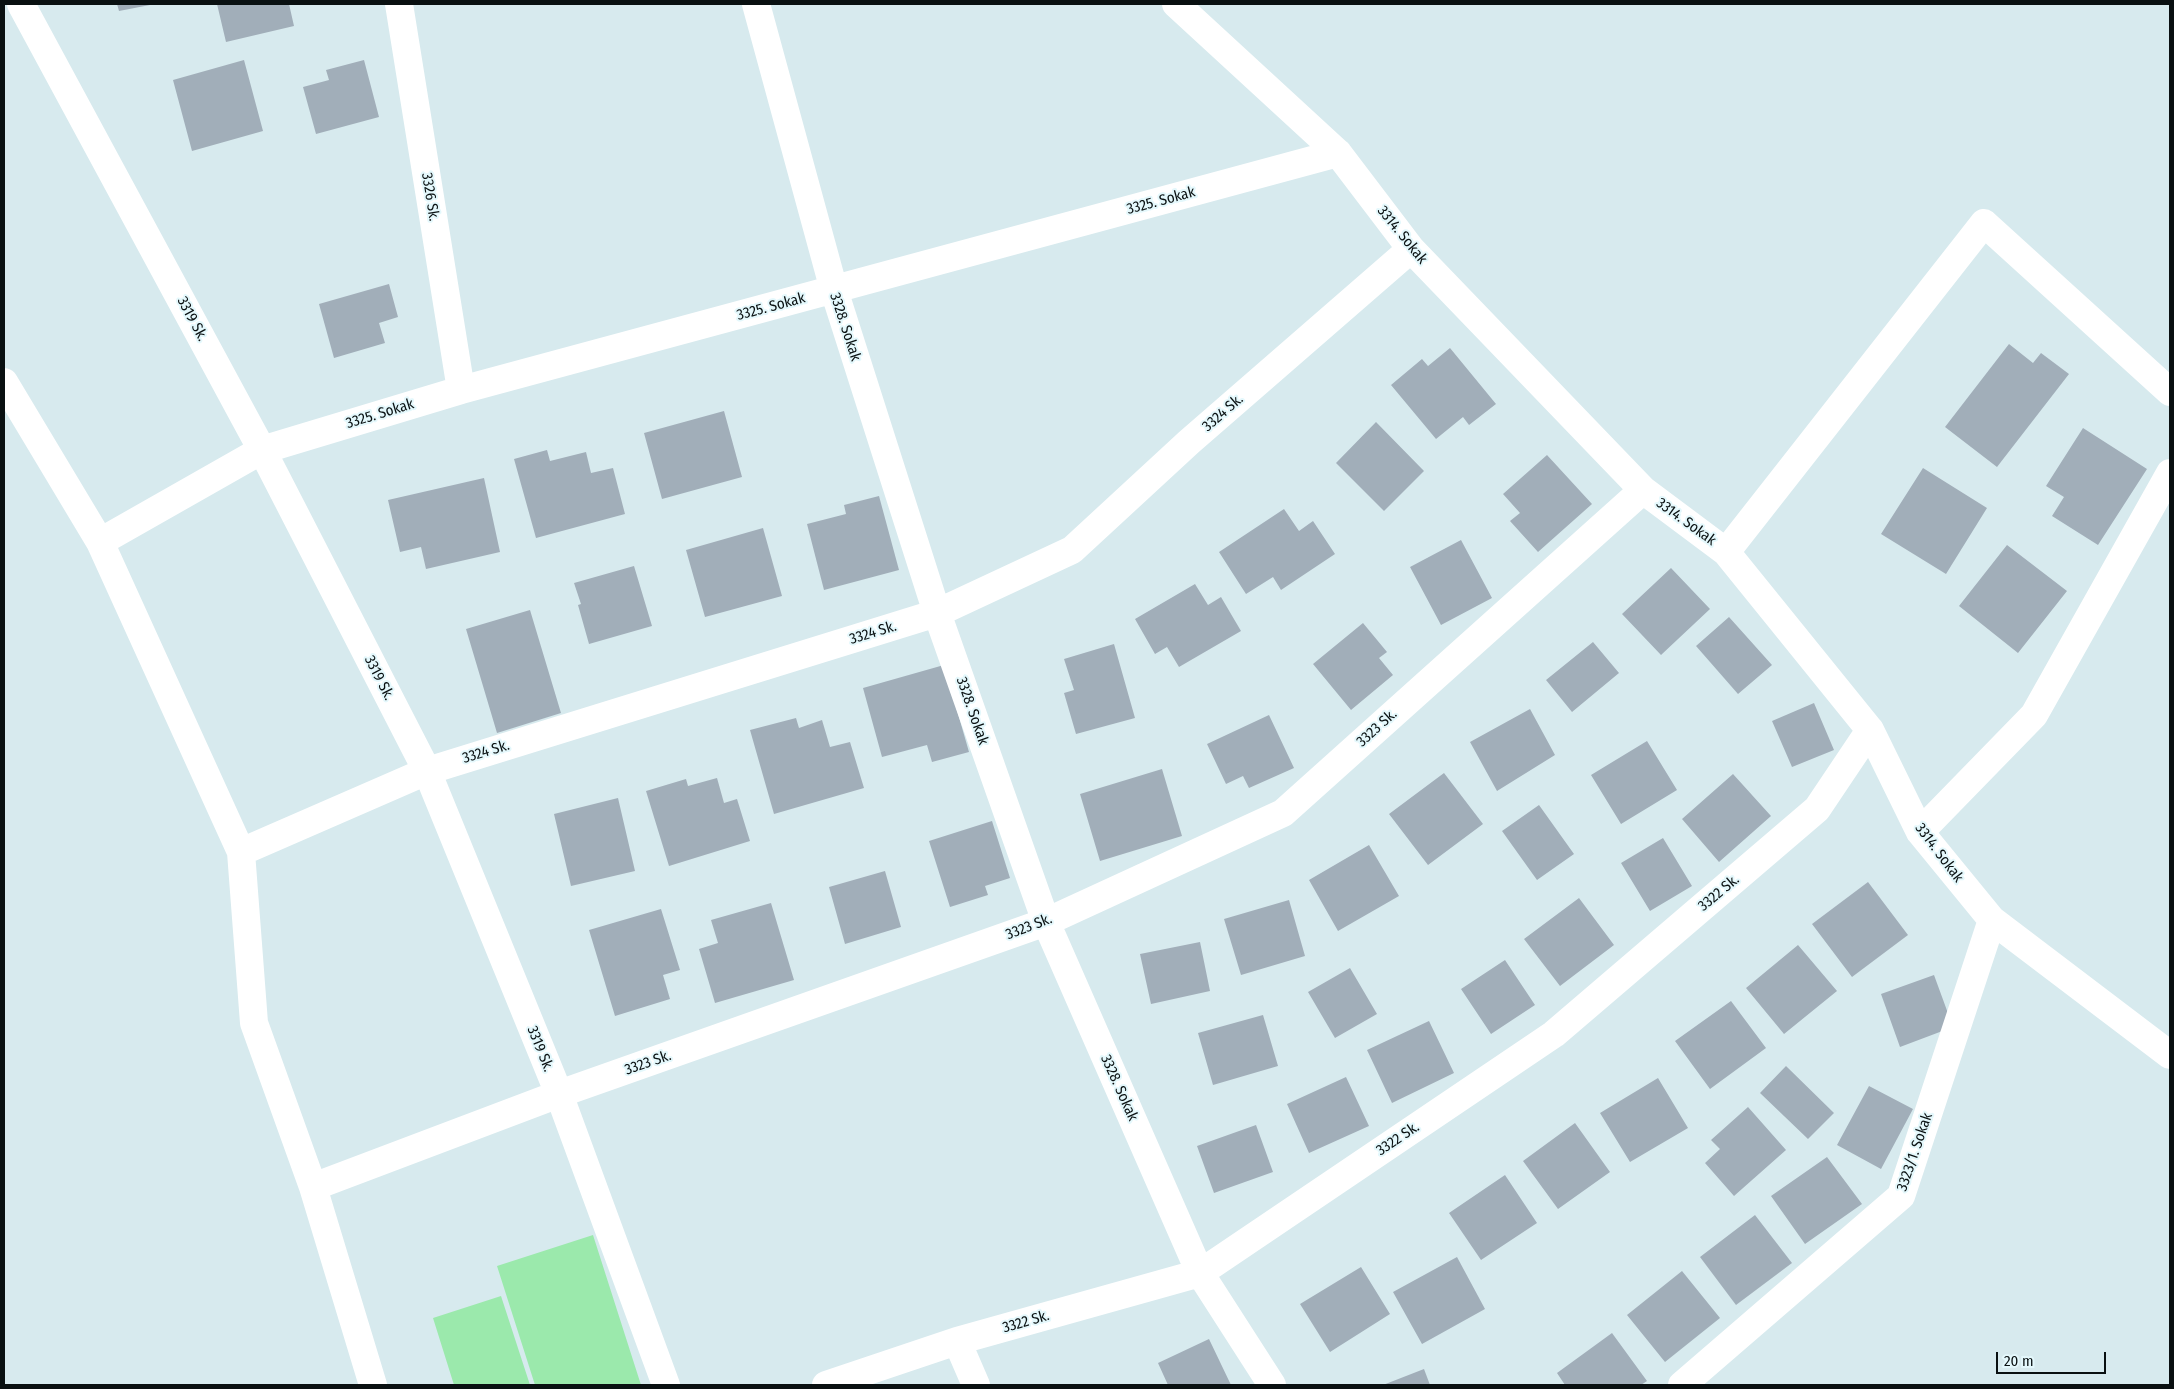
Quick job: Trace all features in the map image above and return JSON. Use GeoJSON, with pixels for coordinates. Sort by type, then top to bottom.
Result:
{"type":"FeatureCollection","features":[{"type":"Feature","properties":{"kind":"street","name":"3319 Sk."},"geometry":{"type":"LineString","coordinates":[[21,4],[262,450],[427,771],[559,1094],[666,1385]]}},
{"type":"Feature","properties":{"kind":"street","name":"3326 Sk."},"geometry":{"type":"LineString","coordinates":[[399,4],[461,390]]}},
{"type":"Feature","properties":{"kind":"street","name":"3328. Sokak"},"geometry":{"type":"LineString","coordinates":[[756,4],[834,290],[937,613],[1046,922],[1200,1274],[1272,1385]]}},
{"type":"Feature","properties":{"kind":"street","name":"3314. Sokak"},"geometry":{"type":"LineString","coordinates":[[1176,4],[1338,153],[1411,249],[1643,490],[1726,552],[1870,730],[1920,832],[1992,920],[2170,1055]]}},
{"type":"Feature","properties":{"kind":"street","name":"3325. Sokak"},"geometry":{"type":"LineString","coordinates":[[100,542],[262,450],[461,390],[1338,153]]}},
{"type":"Feature","properties":{"kind":"street"},"geometry":{"type":"LineString","coordinates":[[1726,552],[1984,223],[2170,392]]}},
{"type":"Feature","properties":{"kind":"street","name":"3324 Sk."},"geometry":{"type":"LineString","coordinates":[[241,852],[427,771],[937,613],[1072,550],[1189,442],[1411,249]]}},
{"type":"Feature","properties":{"kind":"street"},"geometry":{"type":"LineString","coordinates":[[4,382],[100,542],[241,852],[254,1023],[314,1187],[373,1385]]}},
{"type":"Feature","properties":{"kind":"street"},"geometry":{"type":"LineString","coordinates":[[1920,832],[2034,715],[2170,474]]}},
{"type":"Feature","properties":{"kind":"street","name":"3323 Sk."},"geometry":{"type":"LineString","coordinates":[[314,1187],[559,1094],[1046,922],[1283,813],[1643,490]]}},
{"type":"Feature","properties":{"kind":"street","name":"3322 Sk."},"geometry":{"type":"LineString","coordinates":[[826,1385],[957,1341],[1200,1274],[1554,1034],[1817,809],[1870,730]]}},
{"type":"Feature","properties":{"kind":"street","name":"3323/1. Sokak"},"geometry":{"type":"LineString","coordinates":[[1682,1385],[1902,1196],[1992,920]]}},
{"type":"Feature","properties":{"kind":"street"},"geometry":{"type":"LineString","coordinates":[[957,1341],[976,1385]]}},
{"type":"Feature","properties":{"kind":"green space"},"geometry":{"type":"Polygon","coordinates":[[[593,1235],[641,1385],[535,1385],[497,1266],[593,1235]]]}},
{"type":"Feature","properties":{"kind":"green space"},"geometry":{"type":"Polygon","coordinates":[[[501,1296],[530,1385],[454,1385],[433,1318],[501,1296]]]}},
{"type":"Feature","properties":{"kind":"building"},"geometry":{"type":"Polygon","coordinates":[[[117,4],[150,4],[150,5],[119,11],[117,4]]]}},
{"type":"Feature","properties":{"kind":"building"},"geometry":{"type":"Polygon","coordinates":[[[217,4],[289,4],[294,26],[226,42],[217,4]]]}},
{"type":"Feature","properties":{"kind":"building"},"geometry":{"type":"Polygon","coordinates":[[[244,60],[263,131],[192,151],[173,80],[244,60]]]}},
{"type":"Feature","properties":{"kind":"building"},"geometry":{"type":"Polygon","coordinates":[[[364,60],[379,117],[316,134],[303,87],[329,80],[326,70],[364,60]]]}},
{"type":"Feature","properties":{"kind":"building"},"geometry":{"type":"Polygon","coordinates":[[[389,284],[398,317],[379,323],[385,343],[334,358],[319,304],[389,284]]]}},
{"type":"Feature","properties":{"kind":"building"},"geometry":{"type":"Polygon","coordinates":[[[2009,344],[2033,363],[2041,353],[2069,374],[1997,467],[1945,427],[2009,344]]]}},
{"type":"Feature","properties":{"kind":"building"},"geometry":{"type":"Polygon","coordinates":[[[1450,348],[1496,404],[1469,425],[1463,417],[1436,439],[1391,385],[1422,359],[1428,366],[1450,348]]]}},
{"type":"Feature","properties":{"kind":"building"},"geometry":{"type":"Polygon","coordinates":[[[724,411],[742,477],[662,499],[644,433],[724,411]]]}},
{"type":"Feature","properties":{"kind":"building"},"geometry":{"type":"Polygon","coordinates":[[[1376,422],[1424,471],[1384,511],[1336,463],[1376,422]]]}},
{"type":"Feature","properties":{"kind":"building"},"geometry":{"type":"Polygon","coordinates":[[[2083,428],[2147,469],[2098,545],[2052,516],[2064,497],[2046,486],[2083,428]]]}},
{"type":"Feature","properties":{"kind":"building"},"geometry":{"type":"Polygon","coordinates":[[[547,450],[550,461],[586,452],[591,473],[613,468],[625,514],[536,538],[514,459],[547,450]]]}},
{"type":"Feature","properties":{"kind":"building"},"geometry":{"type":"Polygon","coordinates":[[[1547,455],[1592,504],[1538,552],[1510,521],[1520,513],[1503,494],[1547,455]]]}},
{"type":"Feature","properties":{"kind":"building"},"geometry":{"type":"Polygon","coordinates":[[[1923,468],[1987,508],[1946,574],[1881,534],[1923,468]]]}},
{"type":"Feature","properties":{"kind":"building"},"geometry":{"type":"Polygon","coordinates":[[[484,478],[500,552],[426,569],[421,547],[400,552],[388,500],[484,478]]]}},
{"type":"Feature","properties":{"kind":"building"},"geometry":{"type":"Polygon","coordinates":[[[879,496],[899,570],[824,590],[807,524],[846,514],[844,505],[879,496]]]}},
{"type":"Feature","properties":{"kind":"building"},"geometry":{"type":"Polygon","coordinates":[[[1284,509],[1299,531],[1313,521],[1335,554],[1281,590],[1273,577],[1246,594],[1219,552],[1284,509]]]}},
{"type":"Feature","properties":{"kind":"building"},"geometry":{"type":"Polygon","coordinates":[[[763,528],[782,596],[705,617],[686,550],[763,528]]]}},
{"type":"Feature","properties":{"kind":"building"},"geometry":{"type":"Polygon","coordinates":[[[1461,540],[1492,598],[1441,625],[1410,567],[1461,540]]]}},
{"type":"Feature","properties":{"kind":"building"},"geometry":{"type":"Polygon","coordinates":[[[2007,545],[2067,591],[2018,653],[1959,606],[2007,545]]]}},
{"type":"Feature","properties":{"kind":"building"},"geometry":{"type":"Polygon","coordinates":[[[634,566],[652,626],[589,644],[578,605],[581,604],[574,583],[634,566]]]}},
{"type":"Feature","properties":{"kind":"building"},"geometry":{"type":"Polygon","coordinates":[[[1671,568],[1710,609],[1661,655],[1622,614],[1671,568]]]}},
{"type":"Feature","properties":{"kind":"building"},"geometry":{"type":"Polygon","coordinates":[[[1195,584],[1208,605],[1221,597],[1241,631],[1179,667],[1167,647],[1155,654],[1135,619],[1195,584]]]}},
{"type":"Feature","properties":{"kind":"building"},"geometry":{"type":"Polygon","coordinates":[[[530,610],[561,713],[497,733],[466,629],[530,610]]]}},
{"type":"Feature","properties":{"kind":"building"},"geometry":{"type":"Polygon","coordinates":[[[1729,617],[1772,665],[1738,694],[1696,646],[1729,617]]]}},
{"type":"Feature","properties":{"kind":"building"},"geometry":{"type":"Polygon","coordinates":[[[1363,623],[1387,652],[1379,658],[1393,675],[1351,710],[1313,664],[1363,623]]]}},
{"type":"Feature","properties":{"kind":"building"},"geometry":{"type":"Polygon","coordinates":[[[1593,642],[1619,673],[1572,712],[1546,680],[1593,642]]]}},
{"type":"Feature","properties":{"kind":"building"},"geometry":{"type":"Polygon","coordinates":[[[1114,644],[1135,718],[1076,734],[1064,693],[1074,690],[1064,659],[1114,644]]]}},
{"type":"Feature","properties":{"kind":"building"},"geometry":{"type":"Polygon","coordinates":[[[944,665],[969,752],[932,762],[927,745],[882,757],[863,688],[944,665]]]}},
{"type":"Feature","properties":{"kind":"building"},"geometry":{"type":"Polygon","coordinates":[[[1814,703],[1834,750],[1792,767],[1772,721],[1814,703]]]}},
{"type":"Feature","properties":{"kind":"building"},"geometry":{"type":"Polygon","coordinates":[[[1530,709],[1555,755],[1497,791],[1470,742],[1530,709]]]}},
{"type":"Feature","properties":{"kind":"building"},"geometry":{"type":"Polygon","coordinates":[[[1269,715],[1294,768],[1249,788],[1243,776],[1226,784],[1207,744],[1269,715]]]}},
{"type":"Feature","properties":{"kind":"building"},"geometry":{"type":"Polygon","coordinates":[[[796,718],[799,728],[822,720],[830,747],[850,742],[864,788],[774,814],[750,730],[796,718]]]}},
{"type":"Feature","properties":{"kind":"building"},"geometry":{"type":"Polygon","coordinates":[[[1647,741],[1677,790],[1621,824],[1591,775],[1647,741]]]}},
{"type":"Feature","properties":{"kind":"building"},"geometry":{"type":"Polygon","coordinates":[[[1162,769],[1182,836],[1100,861],[1080,794],[1162,769]]]}},
{"type":"Feature","properties":{"kind":"building"},"geometry":{"type":"Polygon","coordinates":[[[1444,773],[1483,824],[1428,865],[1389,814],[1444,773]]]}},
{"type":"Feature","properties":{"kind":"building"},"geometry":{"type":"Polygon","coordinates":[[[1733,774],[1771,816],[1719,862],[1682,819],[1733,774]]]}},
{"type":"Feature","properties":{"kind":"building"},"geometry":{"type":"Polygon","coordinates":[[[717,778],[724,803],[737,799],[750,841],[669,866],[646,791],[686,779],[688,786],[717,778]]]}},
{"type":"Feature","properties":{"kind":"building"},"geometry":{"type":"Polygon","coordinates":[[[618,798],[635,871],[571,886],[554,814],[618,798]]]}},
{"type":"Feature","properties":{"kind":"building"},"geometry":{"type":"Polygon","coordinates":[[[1539,805],[1574,854],[1537,880],[1502,831],[1539,805]]]}},
{"type":"Feature","properties":{"kind":"building"},"geometry":{"type":"Polygon","coordinates":[[[992,821],[1010,878],[985,886],[988,895],[950,907],[929,841],[992,821]]]}},
{"type":"Feature","properties":{"kind":"building"},"geometry":{"type":"Polygon","coordinates":[[[1663,838],[1692,886],[1650,911],[1621,863],[1663,838]]]}},
{"type":"Feature","properties":{"kind":"building"},"geometry":{"type":"Polygon","coordinates":[[[1369,845],[1399,896],[1338,931],[1309,880],[1369,845]]]}},
{"type":"Feature","properties":{"kind":"building"},"geometry":{"type":"Polygon","coordinates":[[[885,871],[901,927],[845,944],[829,887],[885,871]]]}},
{"type":"Feature","properties":{"kind":"building"},"geometry":{"type":"Polygon","coordinates":[[[1868,882],[1908,935],[1852,977],[1812,924],[1868,882]]]}},
{"type":"Feature","properties":{"kind":"building"},"geometry":{"type":"Polygon","coordinates":[[[1579,898],[1614,945],[1560,986],[1524,939],[1579,898]]]}},
{"type":"Feature","properties":{"kind":"building"},"geometry":{"type":"Polygon","coordinates":[[[1289,900],[1305,956],[1241,975],[1224,919],[1289,900]]]}},
{"type":"Feature","properties":{"kind":"building"},"geometry":{"type":"Polygon","coordinates":[[[771,903],[794,980],[715,1003],[699,949],[718,943],[711,920],[771,903]]]}},
{"type":"Feature","properties":{"kind":"building"},"geometry":{"type":"Polygon","coordinates":[[[661,909],[680,970],[663,975],[670,999],[615,1016],[589,930],[661,909]]]}},
{"type":"Feature","properties":{"kind":"building"},"geometry":{"type":"Polygon","coordinates":[[[1200,942],[1210,991],[1151,1004],[1140,954],[1200,942]]]}},
{"type":"Feature","properties":{"kind":"building"},"geometry":{"type":"Polygon","coordinates":[[[1798,945],[1837,991],[1784,1034],[1746,988],[1798,945]]]}},
{"type":"Feature","properties":{"kind":"building"},"geometry":{"type":"Polygon","coordinates":[[[1505,960],[1535,1005],[1491,1034],[1461,989],[1505,960]]]}},
{"type":"Feature","properties":{"kind":"building"},"geometry":{"type":"Polygon","coordinates":[[[1350,968],[1377,1014],[1335,1038],[1308,992],[1350,968]]]}},
{"type":"Feature","properties":{"kind":"building"},"geometry":{"type":"Polygon","coordinates":[[[1934,975],[1953,1027],[1900,1047],[1881,994],[1934,975]]]}},
{"type":"Feature","properties":{"kind":"building"},"geometry":{"type":"Polygon","coordinates":[[[1731,1001],[1766,1048],[1710,1089],[1675,1041],[1731,1001]]]}},
{"type":"Feature","properties":{"kind":"building"},"geometry":{"type":"Polygon","coordinates":[[[1263,1015],[1278,1066],[1213,1085],[1198,1033],[1263,1015]]]}},
{"type":"Feature","properties":{"kind":"building"},"geometry":{"type":"Polygon","coordinates":[[[1429,1021],[1454,1073],[1392,1103],[1367,1050],[1429,1021]]]}},
{"type":"Feature","properties":{"kind":"building"},"geometry":{"type":"Polygon","coordinates":[[[1786,1066],[1834,1113],[1808,1139],[1760,1093],[1786,1066]]]}},
{"type":"Feature","properties":{"kind":"building"},"geometry":{"type":"Polygon","coordinates":[[[1346,1077],[1369,1126],[1309,1153],[1287,1104],[1346,1077]]]}},
{"type":"Feature","properties":{"kind":"building"},"geometry":{"type":"Polygon","coordinates":[[[1658,1078],[1688,1128],[1630,1162],[1600,1113],[1658,1078]]]}},
{"type":"Feature","properties":{"kind":"building"},"geometry":{"type":"Polygon","coordinates":[[[1869,1086],[1913,1109],[1881,1169],[1837,1145],[1869,1086]]]}},
{"type":"Feature","properties":{"kind":"building"},"geometry":{"type":"Polygon","coordinates":[[[1748,1107],[1786,1150],[1734,1196],[1705,1163],[1720,1149],[1711,1140],[1748,1107]]]}},
{"type":"Feature","properties":{"kind":"building"},"geometry":{"type":"Polygon","coordinates":[[[1575,1123],[1610,1172],[1558,1209],[1523,1161],[1575,1123]]]}},
{"type":"Feature","properties":{"kind":"building"},"geometry":{"type":"Polygon","coordinates":[[[1256,1125],[1273,1172],[1214,1193],[1197,1146],[1256,1125]]]}},
{"type":"Feature","properties":{"kind":"building"},"geometry":{"type":"Polygon","coordinates":[[[1827,1157],[1862,1204],[1805,1244],[1771,1196],[1827,1157]]]}},
{"type":"Feature","properties":{"kind":"building"},"geometry":{"type":"Polygon","coordinates":[[[1505,1175],[1537,1223],[1481,1260],[1449,1213],[1505,1175]]]}},
{"type":"Feature","properties":{"kind":"building"},"geometry":{"type":"Polygon","coordinates":[[[1755,1215],[1792,1263],[1736,1305],[1700,1257],[1755,1215]]]}},
{"type":"Feature","properties":{"kind":"building"},"geometry":{"type":"Polygon","coordinates":[[[1457,1257],[1485,1309],[1422,1344],[1393,1292],[1457,1257]]]}},
{"type":"Feature","properties":{"kind":"building"},"geometry":{"type":"Polygon","coordinates":[[[1361,1267],[1390,1314],[1330,1352],[1300,1304],[1361,1267]]]}},
{"type":"Feature","properties":{"kind":"building"},"geometry":{"type":"Polygon","coordinates":[[[1682,1271],[1720,1318],[1665,1362],[1627,1315],[1682,1271]]]}},
{"type":"Feature","properties":{"kind":"building"},"geometry":{"type":"Polygon","coordinates":[[[1612,1333],[1647,1381],[1641,1385],[1565,1385],[1557,1373],[1612,1333]]]}},
{"type":"Feature","properties":{"kind":"building"},"geometry":{"type":"Polygon","coordinates":[[[1209,1339],[1231,1385],[1168,1385],[1158,1363],[1209,1339]]]}},
{"type":"Feature","properties":{"kind":"building"},"geometry":{"type":"Polygon","coordinates":[[[1424,1369],[1430,1385],[1383,1385],[1424,1369]]]}}]}
